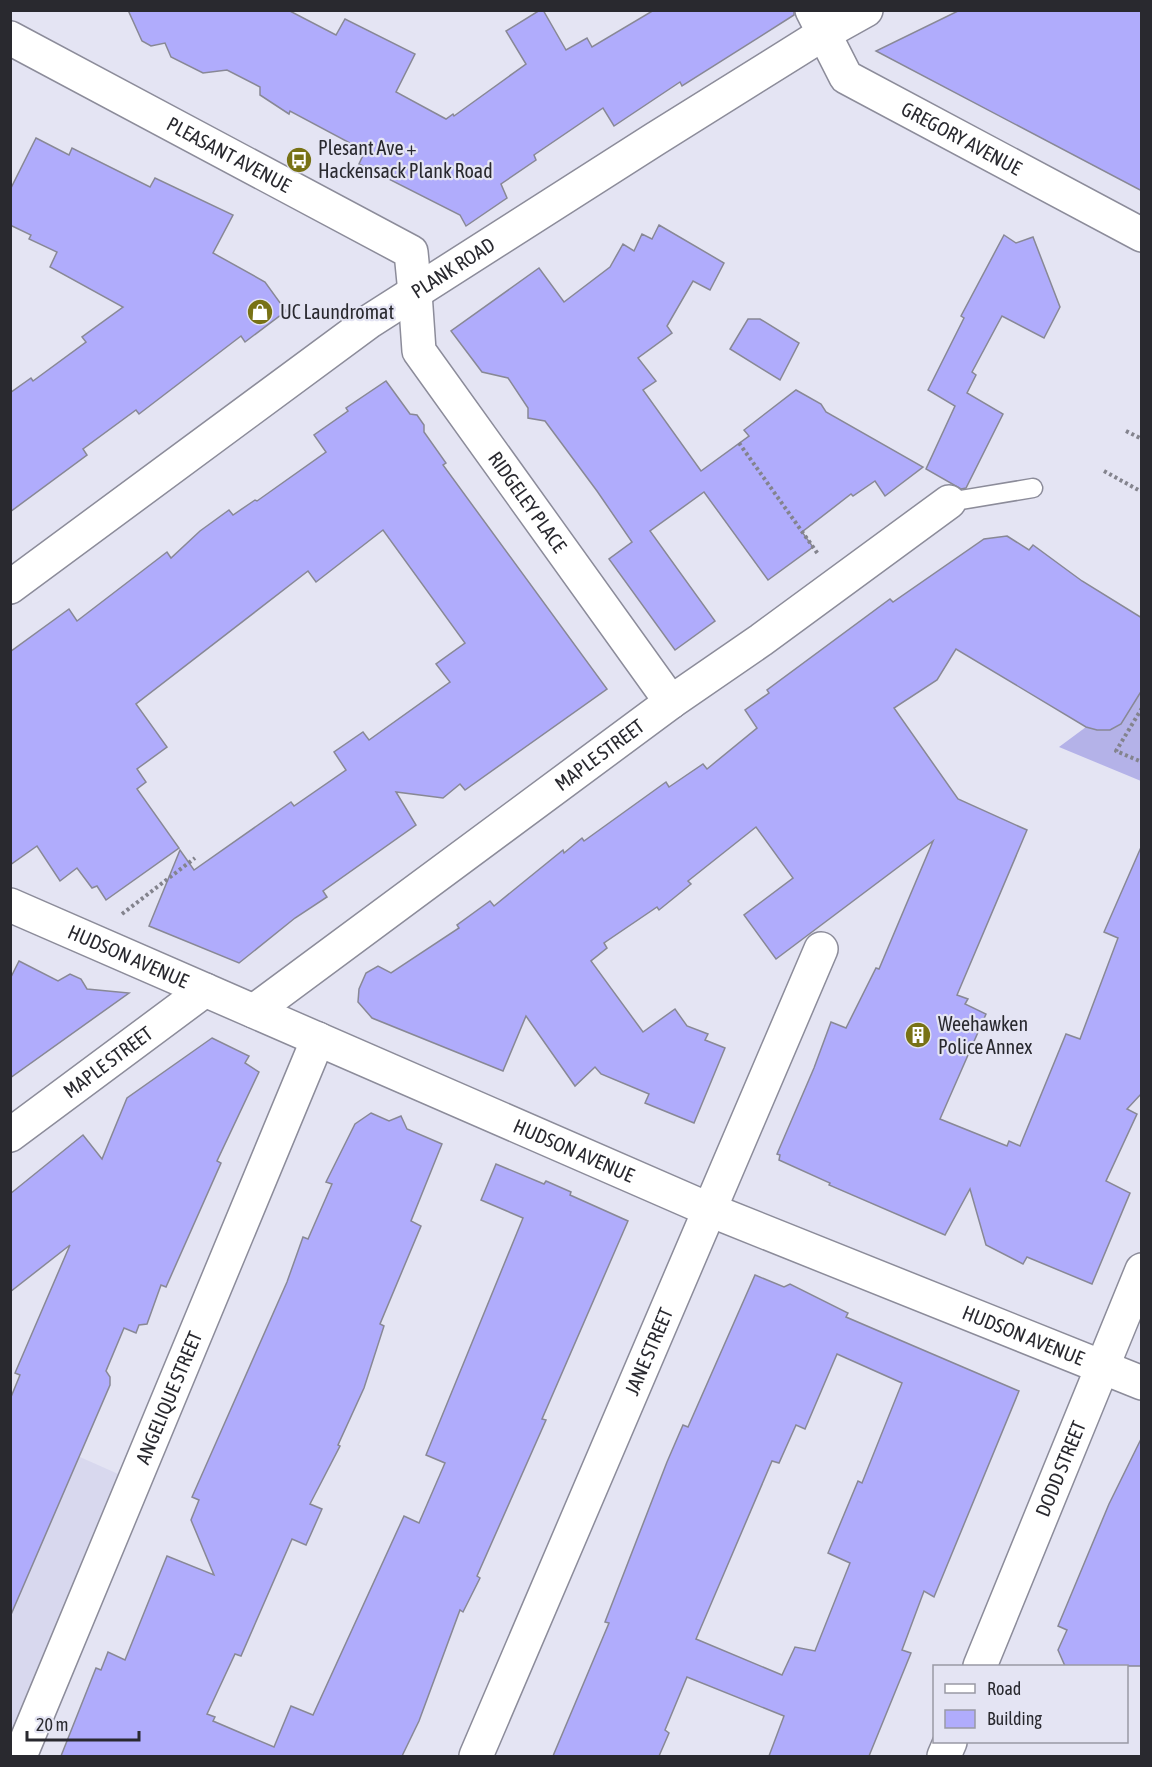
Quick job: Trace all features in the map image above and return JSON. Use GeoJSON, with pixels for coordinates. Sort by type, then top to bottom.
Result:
{"type":"FeatureCollection","features":[{"type":"Feature","properties":{"kind":"street","name":"PLANK ROAD"},"geometry":{"type":"LineString","coordinates":[[10,587],[370,321],[416,293],[818,22],[866,10]]}},
{"type":"Feature","properties":{"kind":"street","name":"GREGORY AVENUE"},"geometry":{"type":"LineString","coordinates":[[818,22],[846,77],[1142,234]]}},
{"type":"Feature","properties":{"kind":"street","name":"PLEASANT AVENUE"},"geometry":{"type":"LineString","coordinates":[[13,43],[411,252],[416,293]]}},
{"type":"Feature","properties":{"kind":"street","name":"RIDGELEY PLACE"},"geometry":{"type":"LineString","coordinates":[[416,293],[419,351],[671,702]]}},
{"type":"Feature","properties":{"kind":"street","name":"MAPLE STREET"},"geometry":{"type":"LineString","coordinates":[[254,1011],[671,702],[840,583],[948,502]]}},
{"type":"Feature","properties":{"kind":"street","name":"HUDSON AVENUE"},"geometry":{"type":"LineString","coordinates":[[10,905],[710,1209],[1142,1383]]}},
{"type":"Feature","properties":{"kind":"street","name":"JANE STREET"},"geometry":{"type":"LineString","coordinates":[[477,1756],[821,949]]}},
{"type":"Feature","properties":{"kind":"street","name":"MAPLE STREET"},"geometry":{"type":"LineString","coordinates":[[10,1135],[205,990]]}},
{"type":"Feature","properties":{"kind":"street","name":"ANGELIQUE STREET"},"geometry":{"type":"LineString","coordinates":[[20,1756],[318,1039]]}},
{"type":"Feature","properties":{"kind":"street","name":"DODD STREET"},"geometry":{"type":"LineString","coordinates":[[980,1665],[1142,1270]]}},
{"type":"Feature","properties":{"kind":"lane"},"geometry":{"type":"LineString","coordinates":[[948,502],[1033,488]]}},
{"type":"Feature","properties":{"kind":"path"},"geometry":{"type":"LineString","coordinates":[[1126,431],[1142,439]]}},
{"type":"Feature","properties":{"kind":"path"},"geometry":{"type":"LineString","coordinates":[[739,442],[840,583]]}},
{"type":"Feature","properties":{"kind":"path"},"geometry":{"type":"LineString","coordinates":[[1104,471],[1142,492]]}},
{"type":"Feature","properties":{"kind":"path"},"geometry":{"type":"LineString","coordinates":[[1142,708],[1116,751],[1142,762]]}},
{"type":"Feature","properties":{"kind":"path"},"geometry":{"type":"LineString","coordinates":[[119,917],[195,858]]}},
{"type":"Feature","properties":{"kind":"shaded area"},"geometry":{"type":"Polygon","coordinates":[[[1139,694],[1141,695],[1141,781],[1059,747],[1086,727],[1110,730],[1139,694]]]}},
{"type":"Feature","properties":{"kind":"shaded area"},"geometry":{"type":"Polygon","coordinates":[[[10,1426],[134,1481],[10,1756],[10,1426]]]}},
{"type":"Feature","properties":{"kind":"building"},"geometry":{"type":"Polygon","coordinates":[[[128,10],[288,10],[336,35],[345,19],[415,54],[396,92],[446,119],[453,114],[454,116],[526,64],[506,31],[540,10],[543,10],[566,50],[587,38],[592,47],[654,10],[794,10],[794,15],[682,86],[680,82],[614,126],[603,108],[534,155],[536,160],[501,184],[507,198],[466,226],[460,215],[359,164],[365,151],[290,111],[289,114],[260,95],[260,87],[227,70],[203,73],[171,57],[165,43],[151,46],[142,41],[128,10]]]}},
{"type":"Feature","properties":{"kind":"building"},"geometry":{"type":"Polygon","coordinates":[[[960,10],[1142,10],[1142,191],[876,51],[960,10]]]}},
{"type":"Feature","properties":{"kind":"building"},"geometry":{"type":"Polygon","coordinates":[[[36,138],[69,155],[72,148],[150,187],[155,178],[233,215],[213,253],[265,282],[286,311],[245,342],[241,336],[139,414],[136,410],[83,449],[87,455],[10,512],[10,393],[31,378],[33,381],[86,342],[82,337],[123,307],[50,267],[57,252],[29,239],[31,235],[10,225],[10,190],[36,138]]]}},
{"type":"Feature","properties":{"kind":"building"},"geometry":{"type":"Polygon","coordinates":[[[659,225],[724,263],[710,290],[693,281],[667,326],[672,333],[638,358],[656,381],[643,390],[701,471],[749,436],[744,430],[796,390],[821,404],[826,412],[923,467],[885,496],[875,481],[853,496],[851,494],[802,532],[813,547],[768,580],[704,492],[650,531],[715,621],[675,650],[609,559],[632,542],[597,491],[545,421],[528,418],[528,408],[508,378],[482,372],[451,331],[539,268],[564,302],[610,267],[623,244],[634,251],[642,234],[652,239],[659,225]]]}},
{"type":"Feature","properties":{"kind":"building"},"geometry":{"type":"Polygon","coordinates":[[[1004,235],[1016,243],[1033,237],[1060,307],[1044,338],[1002,316],[972,372],[976,375],[967,393],[1003,414],[966,488],[961,489],[926,469],[955,406],[928,390],[964,318],[961,316],[1004,235]]]}},
{"type":"Feature","properties":{"kind":"building"},"geometry":{"type":"Polygon","coordinates":[[[748,319],[760,319],[799,343],[780,380],[730,349],[748,319]]]}},
{"type":"Feature","properties":{"kind":"building"},"geometry":{"type":"Polygon","coordinates":[[[386,381],[410,414],[417,415],[424,425],[424,432],[446,463],[443,465],[607,689],[465,790],[460,784],[443,798],[396,792],[416,825],[323,891],[327,897],[295,918],[239,963],[149,926],[180,850],[194,870],[291,802],[294,806],[346,770],[334,752],[363,732],[369,740],[450,682],[436,664],[465,643],[383,530],[316,582],[308,571],[136,704],[167,747],[137,769],[146,782],[137,789],[179,848],[106,900],[97,886],[92,888],[77,868],[60,881],[37,846],[10,865],[10,652],[69,609],[77,621],[167,552],[171,558],[200,531],[229,510],[233,515],[255,500],[257,501],[326,452],[314,435],[348,411],[346,408],[386,381]]]}},
{"type":"Feature","properties":{"kind":"building"},"geometry":{"type":"Polygon","coordinates":[[[1007,536],[1029,550],[1033,545],[1082,581],[1142,618],[1142,690],[1121,724],[1110,730],[1097,730],[1086,727],[956,649],[937,680],[894,708],[958,799],[1027,830],[957,995],[968,999],[965,1004],[986,1014],[940,1119],[1007,1146],[1009,1141],[1020,1146],[1066,1034],[1080,1039],[1118,938],[1104,932],[1142,845],[1142,1093],[1127,1109],[1137,1114],[1106,1181],[1130,1193],[1092,1284],[1027,1257],[1023,1264],[986,1245],[970,1189],[945,1235],[829,1185],[830,1183],[779,1160],[780,1155],[777,1154],[831,1022],[846,1028],[876,968],[879,969],[933,841],[776,959],[744,915],[793,878],[756,827],[688,881],[691,884],[659,910],[657,907],[604,943],[607,948],[591,961],[643,1032],[675,1009],[687,1026],[708,1034],[705,1040],[725,1048],[694,1123],[645,1103],[649,1094],[601,1074],[595,1067],[575,1086],[526,1016],[503,1071],[372,1018],[358,1002],[359,989],[366,973],[378,966],[391,973],[459,928],[457,925],[490,901],[494,906],[563,850],[564,853],[582,838],[584,841],[666,782],[669,787],[703,764],[707,769],[757,728],[745,710],[769,693],[767,690],[890,599],[893,602],[984,539],[1007,536]]]}},
{"type":"Feature","properties":{"kind":"building"},"geometry":{"type":"Polygon","coordinates":[[[19,961],[58,981],[70,974],[81,979],[87,989],[129,993],[10,1078],[10,979],[19,961]]]}},
{"type":"Feature","properties":{"kind":"building"},"geometry":{"type":"Polygon","coordinates":[[[212,1038],[249,1056],[245,1063],[259,1072],[217,1161],[221,1163],[166,1287],[161,1285],[147,1324],[139,1325],[136,1333],[124,1328],[106,1371],[110,1377],[110,1385],[10,1617],[11,1397],[20,1375],[15,1373],[70,1245],[10,1292],[10,1194],[83,1135],[102,1159],[127,1098],[212,1038]]]}},
{"type":"Feature","properties":{"kind":"building"},"geometry":{"type":"Polygon","coordinates":[[[371,1113],[389,1121],[401,1116],[407,1129],[442,1144],[411,1221],[421,1226],[380,1324],[384,1326],[364,1388],[338,1445],[340,1446],[310,1504],[322,1509],[306,1545],[292,1539],[241,1656],[235,1654],[207,1714],[215,1717],[213,1721],[274,1747],[291,1706],[313,1715],[404,1516],[419,1523],[445,1463],[426,1455],[523,1218],[481,1200],[496,1164],[544,1184],[546,1181],[571,1192],[570,1195],[628,1221],[542,1419],[546,1420],[477,1576],[480,1578],[463,1612],[460,1610],[419,1721],[402,1756],[61,1756],[96,1668],[101,1670],[108,1652],[125,1660],[167,1556],[214,1575],[191,1520],[199,1500],[192,1497],[287,1282],[303,1237],[308,1239],[332,1184],[326,1182],[355,1124],[371,1113]]]}},
{"type":"Feature","properties":{"kind":"building"},"geometry":{"type":"Polygon","coordinates":[[[755,1275],[784,1287],[790,1284],[848,1313],[846,1317],[1019,1391],[934,1597],[924,1591],[902,1650],[911,1653],[869,1756],[769,1756],[784,1716],[687,1677],[665,1730],[669,1733],[659,1756],[553,1756],[609,1623],[605,1622],[667,1462],[683,1425],[688,1427],[755,1275]],[[837,1354],[805,1429],[796,1425],[779,1463],[772,1461],[696,1639],[782,1675],[795,1647],[815,1651],[850,1563],[828,1553],[858,1481],[862,1483],[902,1383],[837,1354]]]}},
{"type":"Feature","properties":{"kind":"building"},"geometry":{"type":"Polygon","coordinates":[[[1142,1437],[1142,1666],[1065,1665],[1058,1650],[1067,1630],[1058,1626],[1109,1504],[1142,1437]]]}},
{"type":"Feature","properties":{"kind":"place","name":"Plesant Ave + Hackensack Plank Road"},"geometry":{"type":"Point","coordinates":[299,160]}},
{"type":"Feature","properties":{"kind":"place","name":"UC Laundromat"},"geometry":{"type":"Point","coordinates":[260,312]}},
{"type":"Feature","properties":{"kind":"place","name":"Weehawken Police Annex"},"geometry":{"type":"Point","coordinates":[918,1035]}}]}
